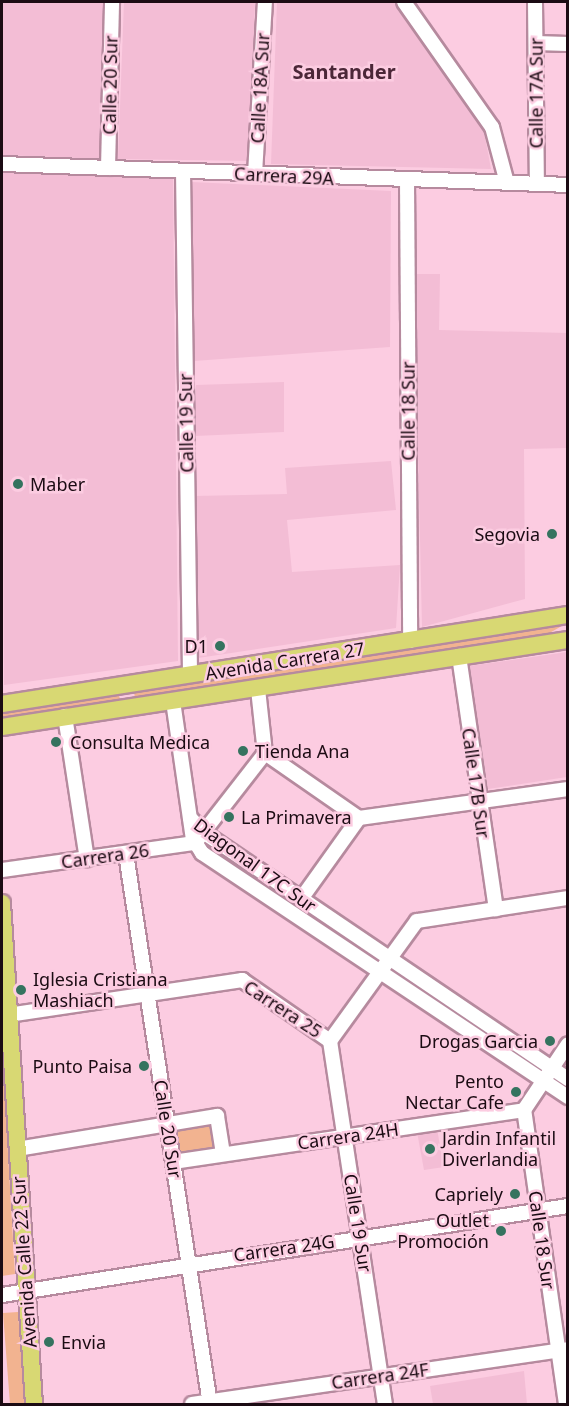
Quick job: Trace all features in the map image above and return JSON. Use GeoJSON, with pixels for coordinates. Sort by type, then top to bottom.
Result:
{"type":"FeatureCollection","features":[{"type":"Feature","properties":{"kind":"main road","name":"Avenida Carrera 27"},"geometry":{"type":"LineString","coordinates":[[2,704],[567,615]]}},
{"type":"Feature","properties":{"kind":"main road","name":"Avenida Carrera 27"},"geometry":{"type":"LineString","coordinates":[[2,727],[258,689],[567,639]]}},
{"type":"Feature","properties":{"kind":"main road"},"geometry":{"type":"LineString","coordinates":[[122,685],[126,707]]}},
{"type":"Feature","properties":{"kind":"main road","name":"Avenida Calle 22 Sur"},"geometry":{"type":"LineString","coordinates":[[2,903],[34,1404]]}},
{"type":"Feature","properties":{"kind":"street","name":"Calle 20 Sur"},"geometry":{"type":"LineString","coordinates":[[108,168],[112,2]]}},
{"type":"Feature","properties":{"kind":"street","name":"Calle 18A Sur"},"geometry":{"type":"LineString","coordinates":[[255,174],[265,2]]}},
{"type":"Feature","properties":{"kind":"street"},"geometry":{"type":"LineString","coordinates":[[404,2],[492,127],[507,183]]}},
{"type":"Feature","properties":{"kind":"street","name":"Calle 17A Sur"},"geometry":{"type":"LineString","coordinates":[[536,2],[537,184]]}},
{"type":"Feature","properties":{"kind":"street"},"geometry":{"type":"LineString","coordinates":[[536,44],[567,44]]}},
{"type":"Feature","properties":{"kind":"street","name":"Carrera 29A"},"geometry":{"type":"LineString","coordinates":[[2,164],[407,181],[567,185]]}},
{"type":"Feature","properties":{"kind":"street","name":"Calle 19 Sur"},"geometry":{"type":"LineString","coordinates":[[183,171],[190,675]]}},
{"type":"Feature","properties":{"kind":"street","name":"Calle 18 Sur"},"geometry":{"type":"LineString","coordinates":[[407,181],[410,641]]}},
{"type":"Feature","properties":{"kind":"street","name":"Calle 17B Sur"},"geometry":{"type":"LineString","coordinates":[[459,656],[477,803],[496,909]]}},
{"type":"Feature","properties":{"kind":"street"},"geometry":{"type":"LineString","coordinates":[[200,838],[265,753],[258,689]]}},
{"type":"Feature","properties":{"kind":"street","name":"Diagonal 17C Sur"},"geometry":{"type":"LineString","coordinates":[[173,700],[190,817],[200,838],[378,972],[567,1097]]}},
{"type":"Feature","properties":{"kind":"street"},"geometry":{"type":"LineString","coordinates":[[65,717],[87,859]]}},
{"type":"Feature","properties":{"kind":"street"},"geometry":{"type":"LineString","coordinates":[[265,753],[359,818],[567,789]]}},
{"type":"Feature","properties":{"kind":"street"},"geometry":{"type":"LineString","coordinates":[[301,899],[359,818]]}},
{"type":"Feature","properties":{"kind":"street","name":"Diagonal 17C Sur"},"geometry":{"type":"LineString","coordinates":[[200,838],[301,899],[567,1079]]}},
{"type":"Feature","properties":{"kind":"street","name":"Carrera 26"},"geometry":{"type":"LineString","coordinates":[[2,870],[126,854],[200,838]]}},
{"type":"Feature","properties":{"kind":"street","name":"Calle 20 Sur"},"geometry":{"type":"LineString","coordinates":[[126,854],[210,1403]]}},
{"type":"Feature","properties":{"kind":"street","name":"Carrera 25"},"geometry":{"type":"LineString","coordinates":[[8,1015],[242,980],[330,1041],[417,921],[567,898]]}},
{"type":"Feature","properties":{"kind":"street","name":"Calle 19 Sur"},"geometry":{"type":"LineString","coordinates":[[330,1041],[385,1404]]}},
{"type":"Feature","properties":{"kind":"street"},"geometry":{"type":"LineString","coordinates":[[524,1110],[567,1044]]}},
{"type":"Feature","properties":{"kind":"street","name":"Calle 18 Sur"},"geometry":{"type":"LineString","coordinates":[[524,1110],[537,1211],[563,1349],[566,1404]]}},
{"type":"Feature","properties":{"kind":"street","name":"Carrera 24H"},"geometry":{"type":"LineString","coordinates":[[173,1162],[524,1110]]}},
{"type":"Feature","properties":{"kind":"street"},"geometry":{"type":"LineString","coordinates":[[17,1149],[218,1116],[223,1154]]}},
{"type":"Feature","properties":{"kind":"street","name":"Carrera 24G"},"geometry":{"type":"LineString","coordinates":[[2,1295],[187,1262],[567,1206]]}},
{"type":"Feature","properties":{"kind":"street","name":"Carrera 24F"},"geometry":{"type":"LineString","coordinates":[[192,1404],[563,1349]]}},
{"type":"Feature","properties":{"kind":"shaded area"},"geometry":{"type":"Polygon","coordinates":[[[2,2],[104,2],[102,159],[2,155],[2,2]]]}},
{"type":"Feature","properties":{"kind":"shaded area"},"geometry":{"type":"Polygon","coordinates":[[[124,2],[255,2],[250,161],[118,159],[124,2]]]}},
{"type":"Feature","properties":{"kind":"shaded area"},"geometry":{"type":"Polygon","coordinates":[[[277,2],[394,2],[484,131],[491,169],[271,164],[277,2]]]}},
{"type":"Feature","properties":{"kind":"shaded area"},"geometry":{"type":"Polygon","coordinates":[[[2,171],[173,178],[178,661],[4,685],[2,171]]]}},
{"type":"Feature","properties":{"kind":"shaded area"},"geometry":{"type":"Polygon","coordinates":[[[191,182],[391,191],[390,347],[194,361],[191,182]]]}},
{"type":"Feature","properties":{"kind":"shaded area"},"geometry":{"type":"Polygon","coordinates":[[[414,274],[440,274],[439,330],[567,333],[567,448],[524,449],[525,599],[422,627],[414,274]]]}},
{"type":"Feature","properties":{"kind":"shaded area"},"geometry":{"type":"Polygon","coordinates":[[[284,382],[284,432],[195,436],[196,385],[284,382]]]}},
{"type":"Feature","properties":{"kind":"shaded area"},"geometry":{"type":"Polygon","coordinates":[[[391,461],[396,510],[287,520],[292,572],[400,565],[396,628],[198,658],[194,496],[287,494],[285,468],[391,461]]]}},
{"type":"Feature","properties":{"kind":"shaded area"},"geometry":{"type":"Polygon","coordinates":[[[567,623],[546,635],[135,699],[134,691],[567,623]]]}},
{"type":"Feature","properties":{"kind":"shaded area"},"geometry":{"type":"Polygon","coordinates":[[[567,652],[567,777],[488,789],[469,666],[567,652]]]}},
{"type":"Feature","properties":{"kind":"shaded area"},"geometry":{"type":"Polygon","coordinates":[[[118,692],[120,699],[2,718],[2,711],[118,692]]]}},
{"type":"Feature","properties":{"kind":"shaded area"},"geometry":{"type":"Polygon","coordinates":[[[217,846],[372,952],[367,959],[212,853],[217,846]]]}},
{"type":"Feature","properties":{"kind":"shaded area"},"geometry":{"type":"Polygon","coordinates":[[[400,969],[538,1061],[532,1070],[394,978],[400,969]]]}},
{"type":"Feature","properties":{"kind":"shaded area"},"geometry":{"type":"Polygon","coordinates":[[[2,1049],[15,1274],[2,1276],[2,1049]]]}},
{"type":"Feature","properties":{"kind":"shaded area"},"geometry":{"type":"Polygon","coordinates":[[[213,1122],[217,1149],[176,1154],[173,1127],[213,1122]]]}},
{"type":"Feature","properties":{"kind":"shaded area","name":"Jardin Infantil Diverlandia"},"geometry":{"type":"Polygon","coordinates":[[[437,1129],[444,1167],[424,1170],[417,1132],[437,1129]]]}},
{"type":"Feature","properties":{"kind":"shaded area"},"geometry":{"type":"Polygon","coordinates":[[[18,1312],[25,1404],[10,1404],[3,1313],[18,1312]]]}},
{"type":"Feature","properties":{"kind":"shaded area"},"geometry":{"type":"Polygon","coordinates":[[[524,1371],[527,1404],[433,1404],[430,1386],[524,1371]]]}},
{"type":"Feature","properties":{"kind":"place","name":"Maber"},"geometry":{"type":"Point","coordinates":[18,484]}},
{"type":"Feature","properties":{"kind":"place","name":"Segovia"},"geometry":{"type":"Point","coordinates":[552,534]}},
{"type":"Feature","properties":{"kind":"place","name":"D1"},"geometry":{"type":"Point","coordinates":[220,646]}},
{"type":"Feature","properties":{"kind":"place","name":"Consulta Medica"},"geometry":{"type":"Point","coordinates":[56,742]}},
{"type":"Feature","properties":{"kind":"place","name":"Tienda Ana"},"geometry":{"type":"Point","coordinates":[243,751]}},
{"type":"Feature","properties":{"kind":"place","name":"La Primavera"},"geometry":{"type":"Point","coordinates":[229,817]}},
{"type":"Feature","properties":{"kind":"place","name":"Iglesia Cristiana Mashiach"},"geometry":{"type":"Point","coordinates":[21,990]}},
{"type":"Feature","properties":{"kind":"place","name":"Drogas Garcia"},"geometry":{"type":"Point","coordinates":[550,1041]}},
{"type":"Feature","properties":{"kind":"place","name":"Punto Paisa"},"geometry":{"type":"Point","coordinates":[144,1066]}},
{"type":"Feature","properties":{"kind":"place","name":"Pento Nectar Cafe"},"geometry":{"type":"Point","coordinates":[516,1092]}},
{"type":"Feature","properties":{"kind":"place","name":"Jardin Infantil Diverlandia"},"geometry":{"type":"Point","coordinates":[430,1149]}},
{"type":"Feature","properties":{"kind":"place","name":"Capriely"},"geometry":{"type":"Point","coordinates":[515,1194]}},
{"type":"Feature","properties":{"kind":"place","name":"Outlet Promoción"},"geometry":{"type":"Point","coordinates":[501,1231]}},
{"type":"Feature","properties":{"kind":"place","name":"Envia"},"geometry":{"type":"Point","coordinates":[49,1342]}},
{"type":"Feature","properties":{"kind":"district","name":"Santander"},"geometry":{"type":"Point","coordinates":[344,71]}}]}
